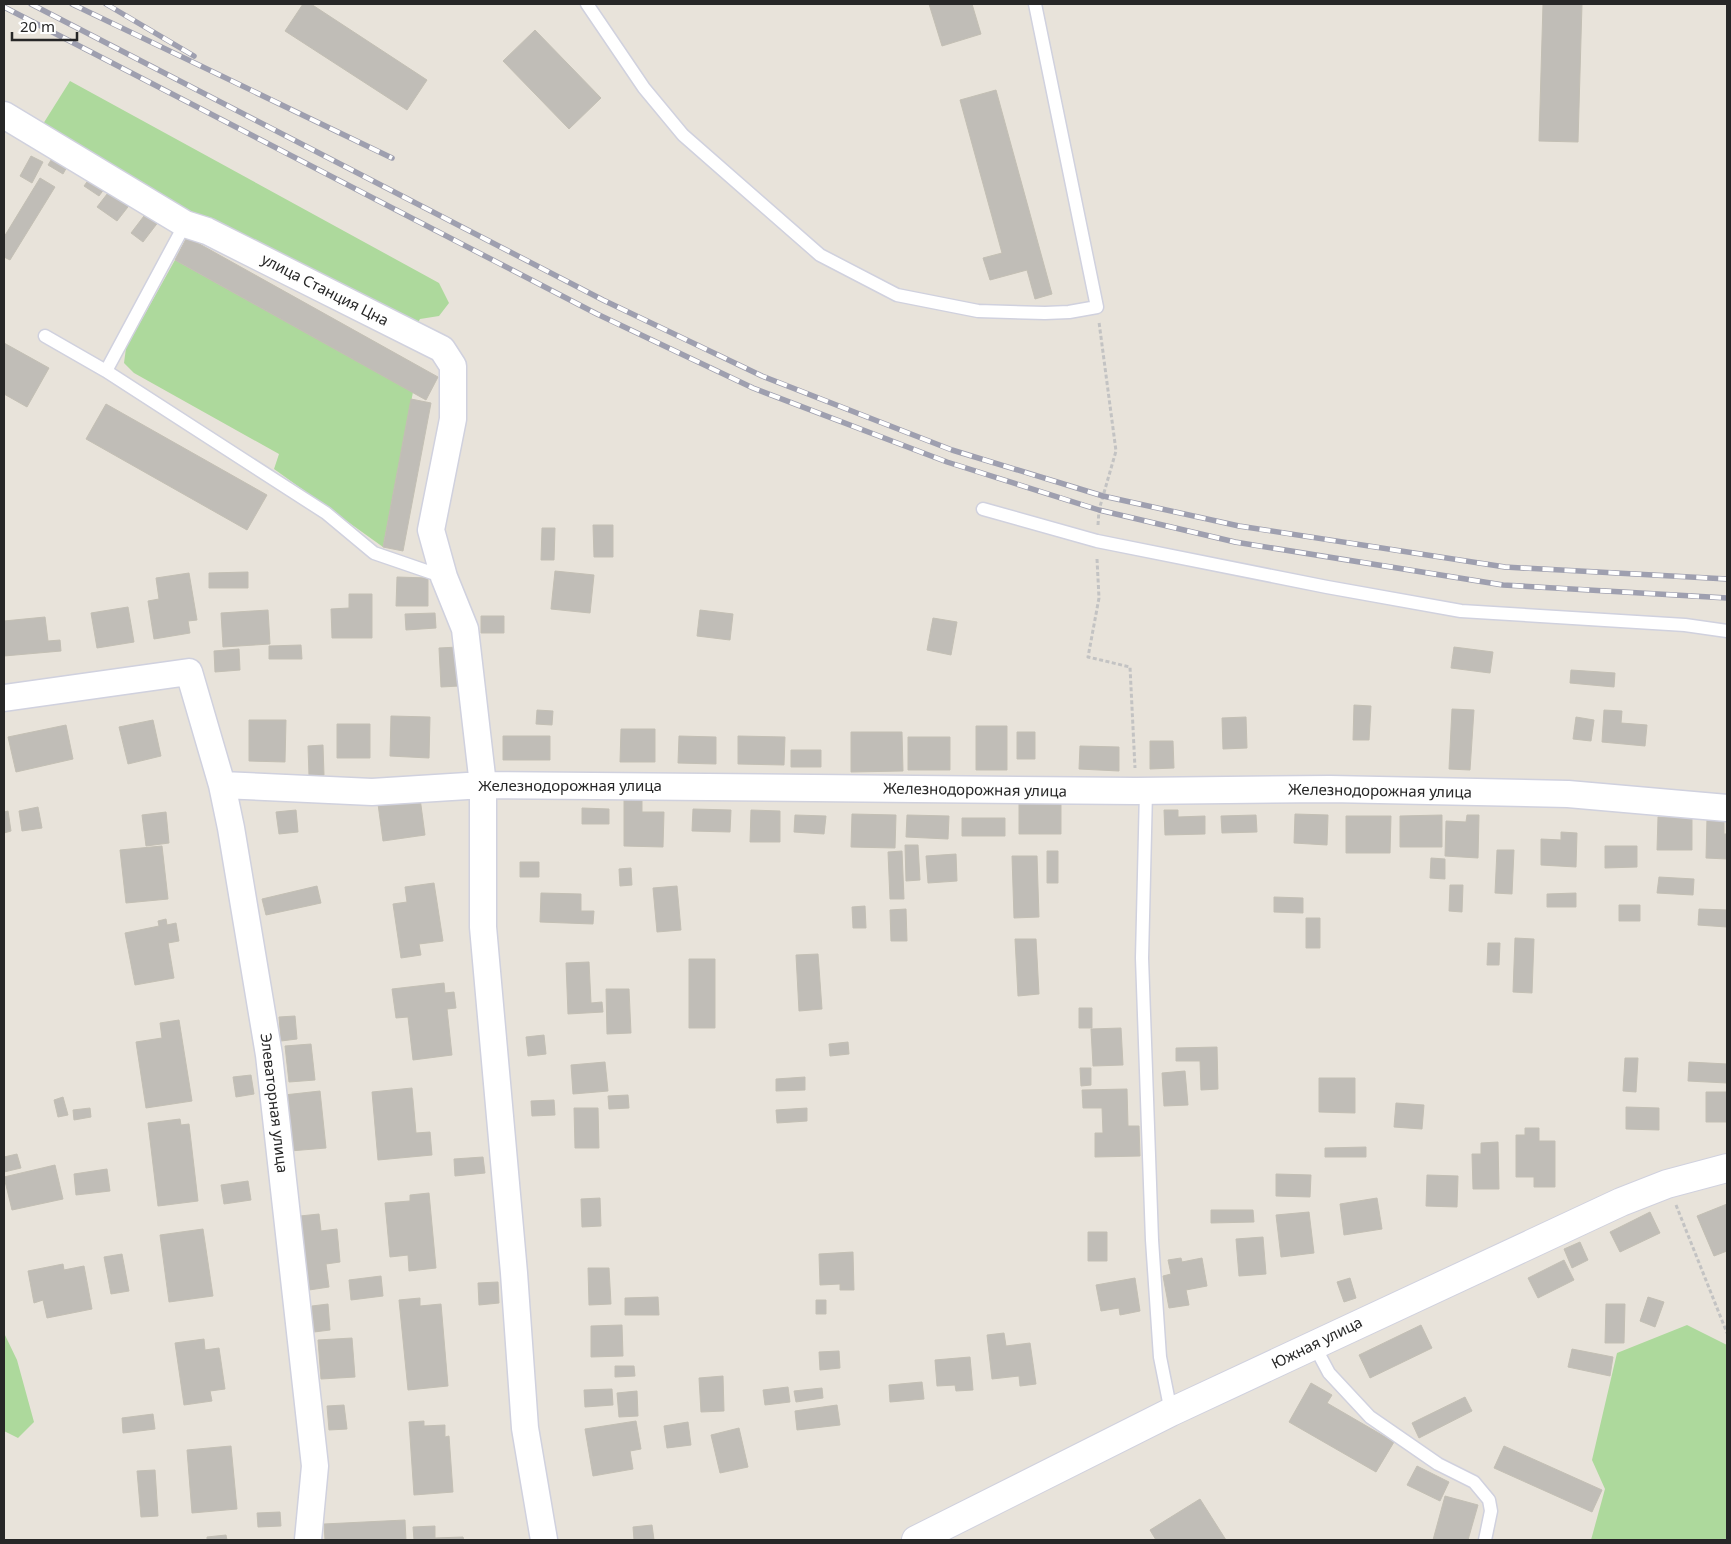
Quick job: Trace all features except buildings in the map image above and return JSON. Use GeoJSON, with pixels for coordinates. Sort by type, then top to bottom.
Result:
{"type":"FeatureCollection","features":[{"type":"Feature","properties":{"kind":"street","name":"улица Станция Цна"},"geometry":{"type":"LineString","coordinates":[[4,115],[185,224],[207,231],[442,349],[449,357],[453,366],[453,419],[431,530],[444,577],[465,629],[482,785],[483,927],[514,1273],[524,1428],[544,1540]]}},
{"type":"Feature","properties":{"kind":"street","name":"Элеваторная улица"},"geometry":{"type":"LineString","coordinates":[[4,698],[189,672],[222,785],[231,828],[272,1075],[315,1466],[308,1540]]}},
{"type":"Feature","properties":{"kind":"street","name":"Железнодорожная улица"},"geometry":{"type":"LineString","coordinates":[[222,785],[372,792],[482,785],[1146,791],[1330,789],[1568,794],[1727,808]]}},
{"type":"Feature","properties":{"kind":"street","name":"Южная улица"},"geometry":{"type":"LineString","coordinates":[[916,1540],[1172,1412],[1621,1202],[1667,1184],[1727,1168]]}},
{"type":"Feature","properties":{"kind":"lane"},"geometry":{"type":"LineString","coordinates":[[587,4],[644,88],[683,135],[820,255],[896,295],[978,311],[1069,312],[1097,307],[1035,4]]}},
{"type":"Feature","properties":{"kind":"lane"},"geometry":{"type":"LineString","coordinates":[[106,371],[185,224]]}},
{"type":"Feature","properties":{"kind":"lane"},"geometry":{"type":"LineString","coordinates":[[45,336],[106,371],[326,513],[374,553],[444,577]]}},
{"type":"Feature","properties":{"kind":"lane"},"geometry":{"type":"LineString","coordinates":[[983,509],[1097,541],[1327,587],[1461,611],[1686,625],[1727,630]]}},
{"type":"Feature","properties":{"kind":"lane"},"geometry":{"type":"LineString","coordinates":[[1146,791],[1142,958],[1152,1240],[1160,1356],[1172,1412]]}},
{"type":"Feature","properties":{"kind":"lane"},"geometry":{"type":"LineString","coordinates":[[1314,1345],[1329,1373],[1370,1417],[1438,1464],[1474,1482],[1489,1500],[1491,1511],[1485,1540]]}},
{"type":"Feature","properties":{"kind":"path"},"geometry":{"type":"LineString","coordinates":[[1667,1184],[1727,1333]]}},
{"type":"Feature","properties":{"kind":"green space"},"geometry":{"type":"Polygon","coordinates":[[[70,81],[439,283],[449,303],[439,316],[420,319],[415,328],[190,219],[43,124],[70,81]]]}},
{"type":"Feature","properties":{"kind":"green space"},"geometry":{"type":"Polygon","coordinates":[[[175,260],[413,392],[383,547],[274,469],[279,454],[134,373],[124,363],[126,348],[175,260]]]}},
{"type":"Feature","properties":{"kind":"green space"},"geometry":{"type":"Polygon","coordinates":[[[1687,1325],[1727,1345],[1727,1540],[1591,1540],[1605,1489],[1592,1460],[1617,1353],[1687,1325]]]}},
{"type":"Feature","properties":{"kind":"green space"},"geometry":{"type":"Polygon","coordinates":[[[4,1333],[17,1360],[34,1422],[18,1438],[4,1431],[4,1333]]]}},
{"type":"Feature","properties":{"kind":"railway"},"geometry":{"type":"LineString","coordinates":[[31,4],[603,300],[762,376],[952,450],[1103,496],[1239,526],[1505,567],[1727,579]]}},
{"type":"Feature","properties":{"kind":"railway"},"geometry":{"type":"LineString","coordinates":[[72,4],[392,158]]}},
{"type":"Feature","properties":{"kind":"railway"},"geometry":{"type":"LineString","coordinates":[[106,4],[194,56]]}},
{"type":"Feature","properties":{"kind":"railway"},"geometry":{"type":"LineString","coordinates":[[4,7],[597,314],[753,388],[947,462],[1099,510],[1235,542],[1503,585],[1727,598]]}}]}
